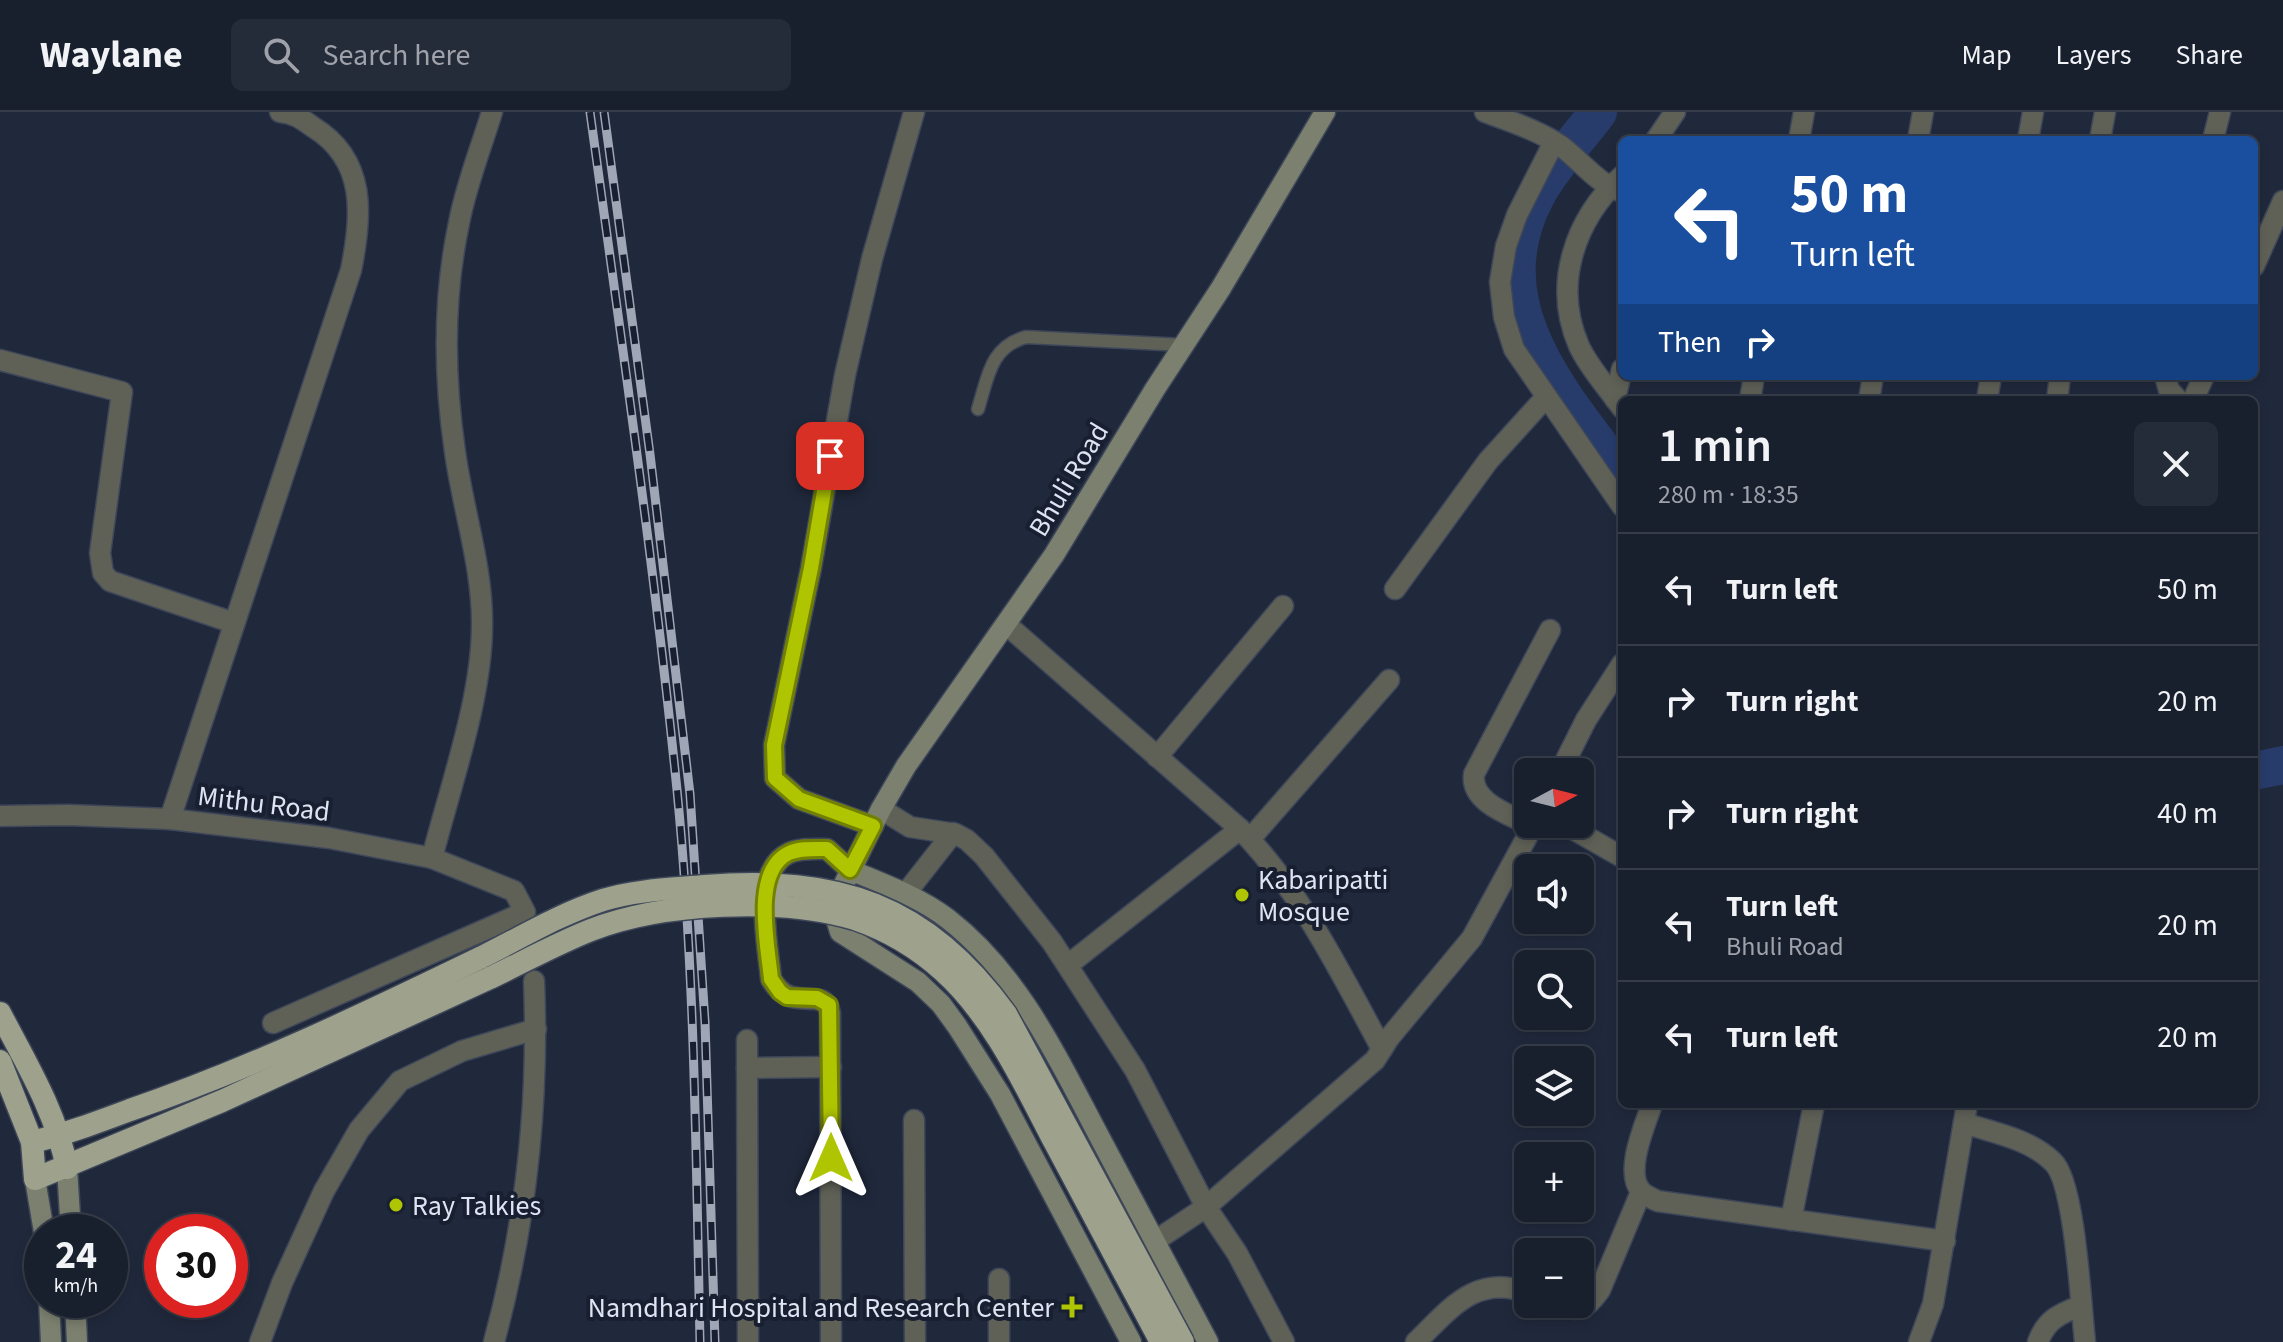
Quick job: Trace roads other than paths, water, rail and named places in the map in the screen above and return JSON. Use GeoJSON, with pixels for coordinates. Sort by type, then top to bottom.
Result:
{"type":"FeatureCollection","features":[{"type":"Feature","properties":{"kind":"highway"},"geometry":{"type":"LineString","coordinates":[[0,1061],[32,1142],[35,1179],[236,1095],[487,967],[583,907],[633,893],[766,882],[836,891],[889,909],[945,946],[988,988],[1006,1014],[1183,1342]]}},
{"type":"Feature","properties":{"kind":"highway"},"geometry":{"type":"LineString","coordinates":[[32,1142],[210,1082],[360,1016],[591,930],[626,920],[690,909],[732,906],[816,910],[855,919],[916,949],[944,972],[974,1005],[1008,1054],[1161,1342]]}},
{"type":"Feature","properties":{"kind":"highway"},"geometry":{"type":"LineString","coordinates":[[0,1013],[60,1135],[67,1168]]}},
{"type":"Feature","properties":{"kind":"main road","name":"Bhuli Road"},"geometry":{"type":"LineString","coordinates":[[1131,1342],[1000,1094],[957,1026],[941,1004],[918,982],[840,932],[835,915],[850,870],[906,766],[1054,555],[1221,288],[1325,112]]}},
{"type":"Feature","properties":{"kind":"main road"},"geometry":{"type":"LineString","coordinates":[[850,870],[931,907],[991,959],[1024,1002],[1061,1065],[1208,1342]]}},
{"type":"Feature","properties":{"kind":"main road"},"geometry":{"type":"LineString","coordinates":[[67,1168],[70,1214]]}},
{"type":"Feature","properties":{"kind":"main road"},"geometry":{"type":"LineString","coordinates":[[35,1179],[41,1214]]}},
{"type":"Feature","properties":{"kind":"main road"},"geometry":{"type":"LineString","coordinates":[[50,1318],[51,1342]]}},
{"type":"Feature","properties":{"kind":"main road"},"geometry":{"type":"LineString","coordinates":[[76,1318],[77,1342]]}},
{"type":"Feature","properties":{"kind":"street"},"geometry":{"type":"LineString","coordinates":[[170,819],[351,270],[359,231],[359,195],[346,157],[322,132],[292,113],[280,112]]}},
{"type":"Feature","properties":{"kind":"street"},"geometry":{"type":"LineString","coordinates":[[432,858],[476,687],[483,626],[448,402],[447,350],[449,281],[459,221],[492,112]]}},
{"type":"Feature","properties":{"kind":"street"},"geometry":{"type":"LineString","coordinates":[[914,112],[872,259],[845,375],[811,568],[774,745],[775,778],[799,799],[910,827],[953,833],[967,840],[984,856],[1068,965],[1135,1070],[1206,1207],[1237,1253],[1284,1342]]}},
{"type":"Feature","properties":{"kind":"street"},"geometry":{"type":"LineString","coordinates":[[1485,112],[1558,144],[1618,185],[1584,222],[1570,257],[1567,300],[1579,346],[1618,402]]}},
{"type":"Feature","properties":{"kind":"street"},"geometry":{"type":"LineString","coordinates":[[1659,136],[1675,112]]}},
{"type":"Feature","properties":{"kind":"street"},"geometry":{"type":"LineString","coordinates":[[1800,136],[1804,112]]}},
{"type":"Feature","properties":{"kind":"street"},"geometry":{"type":"LineString","coordinates":[[1919,136],[1923,112]]}},
{"type":"Feature","properties":{"kind":"street"},"geometry":{"type":"LineString","coordinates":[[2029,136],[2033,112]]}},
{"type":"Feature","properties":{"kind":"street"},"geometry":{"type":"LineString","coordinates":[[2101,136],[2105,112]]}},
{"type":"Feature","properties":{"kind":"street"},"geometry":{"type":"LineString","coordinates":[[2214,136],[2220,112]]}},
{"type":"Feature","properties":{"kind":"street"},"geometry":{"type":"LineString","coordinates":[[1558,144],[1517,215],[1506,246],[1500,282],[1504,317],[1514,349],[1618,500]]}},
{"type":"Feature","properties":{"kind":"street"},"geometry":{"type":"LineString","coordinates":[[2258,257],[2283,201]]}},
{"type":"Feature","properties":{"kind":"street"},"geometry":{"type":"LineString","coordinates":[[0,360],[122,392],[100,553],[103,573],[110,581],[234,623]]}},
{"type":"Feature","properties":{"kind":"street"},"geometry":{"type":"LineString","coordinates":[[1395,589],[1488,461],[1546,397]]}},
{"type":"Feature","properties":{"kind":"street"},"geometry":{"type":"LineString","coordinates":[[1157,757],[1283,606]]}},
{"type":"Feature","properties":{"kind":"street"},"geometry":{"type":"LineString","coordinates":[[1007,625],[1264,854],[1304,908],[1382,1049]]}},
{"type":"Feature","properties":{"kind":"street"},"geometry":{"type":"LineString","coordinates":[[1514,815],[1474,791],[1474,774],[1550,630]]}},
{"type":"Feature","properties":{"kind":"street"},"geometry":{"type":"LineString","coordinates":[[1567,758],[1586,720],[1618,674]]}},
{"type":"Feature","properties":{"kind":"street"},"geometry":{"type":"LineString","coordinates":[[1068,965],[1245,834],[1389,680]]}},
{"type":"Feature","properties":{"kind":"street","name":"Mithu Road"},"geometry":{"type":"LineString","coordinates":[[0,816],[170,819],[329,838],[432,858],[514,891],[525,912],[273,1023]]}},
{"type":"Feature","properties":{"kind":"street"},"geometry":{"type":"LineString","coordinates":[[906,893],[953,833]]}},
{"type":"Feature","properties":{"kind":"street"},"geometry":{"type":"LineString","coordinates":[[1155,1241],[1206,1207],[1366,1069],[1472,938],[1526,838]]}},
{"type":"Feature","properties":{"kind":"street"},"geometry":{"type":"LineString","coordinates":[[1589,838],[1618,855]]}},
{"type":"Feature","properties":{"kind":"street"},"geometry":{"type":"LineString","coordinates":[[831,1342],[829,1005],[817,998],[787,997],[771,979],[765,903],[772,870],[778,861],[793,851],[827,849],[850,870]]}},
{"type":"Feature","properties":{"kind":"street"},"geometry":{"type":"LineString","coordinates":[[494,1342],[506,1298],[531,1148],[536,1029],[534,981]]}},
{"type":"Feature","properties":{"kind":"street"},"geometry":{"type":"LineString","coordinates":[[260,1342],[282,1283],[324,1191],[359,1130],[400,1081],[462,1051],[536,1029]]}},
{"type":"Feature","properties":{"kind":"street"},"geometry":{"type":"LineString","coordinates":[[747,1040],[748,1342]]}},
{"type":"Feature","properties":{"kind":"street"},"geometry":{"type":"LineString","coordinates":[[747,1068],[831,1067]]}},
{"type":"Feature","properties":{"kind":"street"},"geometry":{"type":"LineString","coordinates":[[1651,1108],[1635,1159],[1633,1178],[1641,1192],[1657,1201],[1945,1241]]}},
{"type":"Feature","properties":{"kind":"street"},"geometry":{"type":"LineString","coordinates":[[1791,1220],[1813,1108]]}},
{"type":"Feature","properties":{"kind":"street"},"geometry":{"type":"LineString","coordinates":[[1919,1342],[1933,1304],[1965,1114],[2028,1144],[2055,1164],[2068,1193],[2085,1342]]}},
{"type":"Feature","properties":{"kind":"street"},"geometry":{"type":"LineString","coordinates":[[914,1120],[915,1342]]}},
{"type":"Feature","properties":{"kind":"street"},"geometry":{"type":"LineString","coordinates":[[1594,1299],[1641,1192]]}},
{"type":"Feature","properties":{"kind":"street"},"geometry":{"type":"LineString","coordinates":[[999,1279],[999,1342]]}},
{"type":"Feature","properties":{"kind":"street"},"geometry":{"type":"LineString","coordinates":[[1416,1342],[1468,1294],[1491,1286],[1514,1290]]}},
{"type":"Feature","properties":{"kind":"street"},"geometry":{"type":"LineString","coordinates":[[2038,1342],[2044,1325],[2080,1306]]}},
{"type":"Feature","properties":{"kind":"lane"},"geometry":{"type":"LineString","coordinates":[[978,409],[999,351],[1010,341],[1026,337],[1184,345]]}},
{"type":"Feature","properties":{"kind":"waterway"},"geometry":{"type":"LineString","coordinates":[[1598,112],[1536,196],[1521,236],[1517,273],[1522,310],[1534,345],[1574,412],[1618,470]]}},
{"type":"Feature","properties":{"kind":"waterway"},"geometry":{"type":"LineString","coordinates":[[2258,770],[2283,765]]}},
{"type":"Feature","properties":{"kind":"railway"},"geometry":{"type":"LineString","coordinates":[[590,112],[648,535],[677,790],[691,997],[700,1342]]}},
{"type":"Feature","properties":{"kind":"railway"},"geometry":{"type":"LineString","coordinates":[[604,112],[650,454],[690,794],[705,1022],[715,1342]]}},
{"type":"Feature","properties":{"kind":"place","name":"Kabaripatti Mosque"},"geometry":{"type":"Point","coordinates":[1242,895]}},
{"type":"Feature","properties":{"kind":"place","name":"Ray Talkies"},"geometry":{"type":"Point","coordinates":[396,1205]}},
{"type":"Feature","properties":{"kind":"place","name":"Namdhari Hospital and Research Center"},"geometry":{"type":"Point","coordinates":[1072,1307]}}]}
